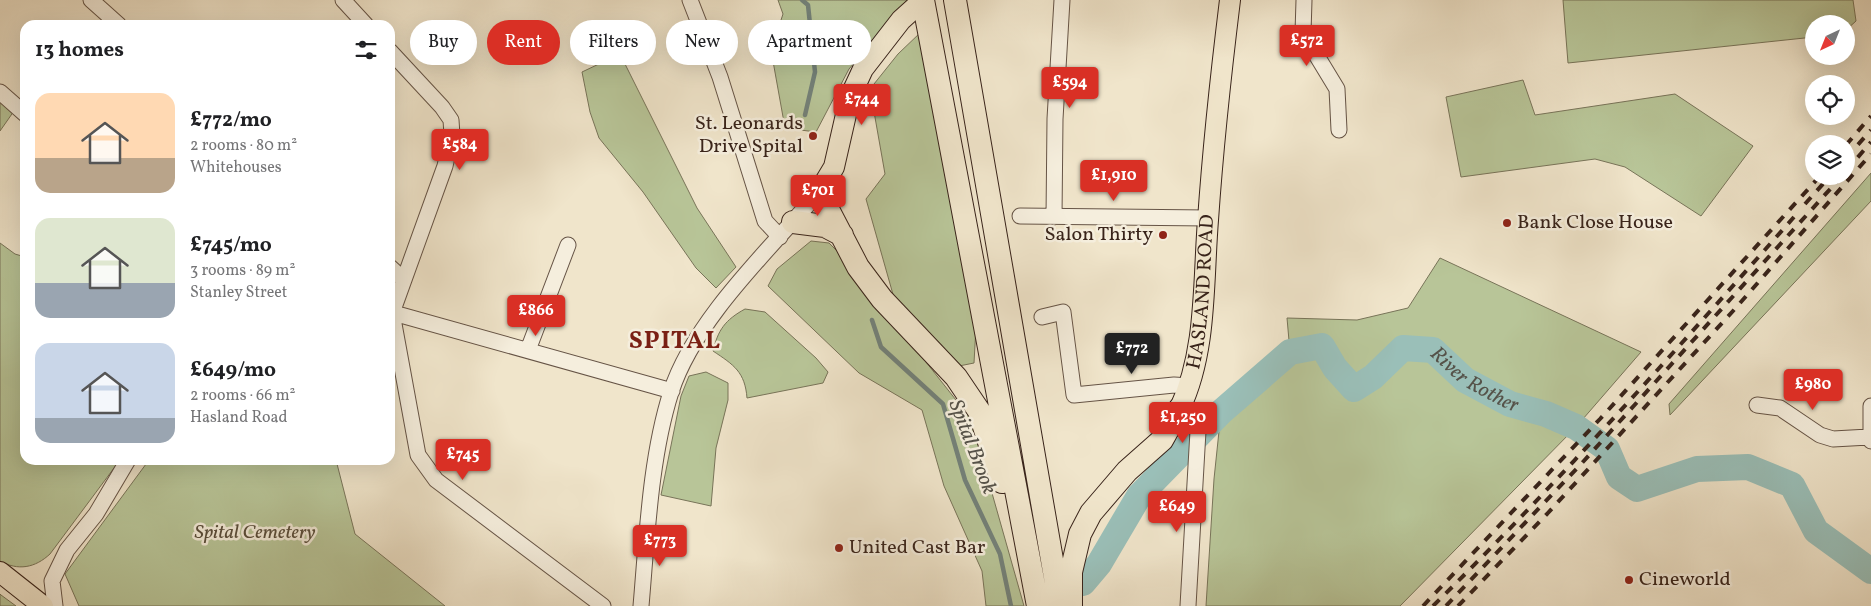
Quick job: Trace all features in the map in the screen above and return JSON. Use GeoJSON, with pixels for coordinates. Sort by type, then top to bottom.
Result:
{"type":"FeatureCollection","features":[{"type":"Feature","properties":{"kind":"highway"},"geometry":{"type":"LineString","coordinates":[[923,0],[1038,606]]}},
{"type":"Feature","properties":{"kind":"highway"},"geometry":{"type":"LineString","coordinates":[[955,0],[1060,606]]}},
{"type":"Feature","properties":{"kind":"highway"},"geometry":{"type":"LineString","coordinates":[[820,192],[858,267],[882,299],[956,377],[979,411],[1033,578]]}},
{"type":"Feature","properties":{"kind":"highway"},"geometry":{"type":"LineString","coordinates":[[787,230],[825,226],[842,235]]}},
{"type":"Feature","properties":{"kind":"highway"},"geometry":{"type":"LineString","coordinates":[[1071,606],[1071,572],[1080,534],[1091,513],[1127,471],[1187,415]]}},
{"type":"Feature","properties":{"kind":"main road"},"geometry":{"type":"LineString","coordinates":[[820,192],[834,167],[850,97],[859,76],[901,20],[923,0]]}},
{"type":"Feature","properties":{"kind":"main road","name":"HASLAND ROAD"},"geometry":{"type":"LineString","coordinates":[[1187,415],[1190,386],[1200,334],[1208,218],[1230,0]]}},
{"type":"Feature","properties":{"kind":"main road"},"geometry":{"type":"LineString","coordinates":[[0,572],[43,606]]}},
{"type":"Feature","properties":{"kind":"street"},"geometry":{"type":"LineString","coordinates":[[91,0],[113,20]]}},
{"type":"Feature","properties":{"kind":"street"},"geometry":{"type":"LineString","coordinates":[[342,0],[361,20]]}},
{"type":"Feature","properties":{"kind":"street"},"geometry":{"type":"LineString","coordinates":[[690,0],[720,77],[765,221],[787,230]]}},
{"type":"Feature","properties":{"kind":"street"},"geometry":{"type":"LineString","coordinates":[[1054,217],[1054,128],[1062,0]]}},
{"type":"Feature","properties":{"kind":"street"},"geometry":{"type":"LineString","coordinates":[[1304,0],[1303,33],[1337,89],[1339,130]]}},
{"type":"Feature","properties":{"kind":"street"},"geometry":{"type":"LineString","coordinates":[[395,56],[442,107],[451,120],[452,135],[446,166],[395,301]]}},
{"type":"Feature","properties":{"kind":"street"},"geometry":{"type":"LineString","coordinates":[[0,92],[20,110]]}},
{"type":"Feature","properties":{"kind":"street"},"geometry":{"type":"LineString","coordinates":[[641,606],[652,486],[672,391],[686,360],[710,320],[820,192]]}},
{"type":"Feature","properties":{"kind":"street"},"geometry":{"type":"LineString","coordinates":[[1020,216],[1208,218]]}},
{"type":"Feature","properties":{"kind":"street"},"geometry":{"type":"LineString","coordinates":[[528,350],[568,245]]}},
{"type":"Feature","properties":{"kind":"street"},"geometry":{"type":"LineString","coordinates":[[395,272],[403,279]]}},
{"type":"Feature","properties":{"kind":"street"},"geometry":{"type":"LineString","coordinates":[[1042,317],[1063,312],[1074,395],[1190,386]]}},
{"type":"Feature","properties":{"kind":"street"},"geometry":{"type":"LineString","coordinates":[[395,313],[672,391]]}},
{"type":"Feature","properties":{"kind":"street"},"geometry":{"type":"LineString","coordinates":[[395,333],[418,455],[436,480],[603,606]]}},
{"type":"Feature","properties":{"kind":"street"},"geometry":{"type":"LineString","coordinates":[[1757,405],[1782,403],[1820,435],[1834,439],[1870,439],[1871,406]]}},
{"type":"Feature","properties":{"kind":"street"},"geometry":{"type":"LineString","coordinates":[[1187,415],[1198,431],[1188,606]]}},
{"type":"Feature","properties":{"kind":"street"},"geometry":{"type":"LineString","coordinates":[[56,606],[52,582],[67,550],[96,514],[125,465]]}},
{"type":"Feature","properties":{"kind":"green space"},"geometry":{"type":"Polygon","coordinates":[[[778,0],[907,0],[871,43],[871,20],[781,20],[783,14],[778,0]]]}},
{"type":"Feature","properties":{"kind":"green space"},"geometry":{"type":"Polygon","coordinates":[[[1563,0],[1853,0],[1856,21],[1855,22],[1855,15],[1805,15],[1805,38],[1568,63],[1563,0]]]}},
{"type":"Feature","properties":{"kind":"green space"},"geometry":{"type":"Polygon","coordinates":[[[921,32],[976,327],[974,363],[959,366],[896,305],[866,199],[885,174],[870,89],[898,54],[921,32]]]}},
{"type":"Feature","properties":{"kind":"green space"},"geometry":{"type":"Polygon","coordinates":[[[597,65],[626,65],[697,208],[736,267],[716,288],[696,268],[643,192],[599,138],[590,112],[582,72],[597,65]]]}},
{"type":"Feature","properties":{"kind":"green space"},"geometry":{"type":"Polygon","coordinates":[[[774,65],[852,65],[816,132],[785,128],[774,65]]]}},
{"type":"Feature","properties":{"kind":"green space"},"geometry":{"type":"Polygon","coordinates":[[[1523,80],[1535,115],[1675,94],[1753,146],[1701,216],[1625,167],[1595,159],[1461,177],[1446,97],[1523,80]]]}},
{"type":"Feature","properties":{"kind":"green space"},"geometry":{"type":"Polygon","coordinates":[[[0,100],[14,111],[0,131],[0,100]]]}},
{"type":"Feature","properties":{"kind":"green space"},"geometry":{"type":"Polygon","coordinates":[[[1871,173],[1871,201],[1670,415],[1669,404],[1871,173]]]}},
{"type":"Feature","properties":{"kind":"green space"},"geometry":{"type":"Polygon","coordinates":[[[811,241],[829,243],[843,257],[971,419],[1024,606],[986,606],[982,571],[944,486],[922,410],[859,373],[768,286],[777,269],[811,241]]]}},
{"type":"Feature","properties":{"kind":"green space"},"geometry":{"type":"Polygon","coordinates":[[[0,243],[20,256],[20,465],[116,465],[50,554],[44,559],[32,565],[20,567],[0,561],[0,243]]]}},
{"type":"Feature","properties":{"kind":"green space"},"geometry":{"type":"Polygon","coordinates":[[[1440,258],[1641,352],[1576,427],[1400,606],[1206,606],[1214,479],[1221,412],[1290,352],[1287,318],[1357,320],[1408,308],[1440,258]]]}},
{"type":"Feature","properties":{"kind":"green space"},"geometry":{"type":"Polygon","coordinates":[[[745,309],[765,312],[816,358],[828,372],[823,383],[747,398],[741,375],[732,365],[713,351],[723,326],[732,317],[745,309]]]}},
{"type":"Feature","properties":{"kind":"green space"},"geometry":{"type":"Polygon","coordinates":[[[706,372],[728,383],[728,400],[716,448],[711,506],[661,495],[681,396],[689,376],[706,372]]]}},
{"type":"Feature","properties":{"kind":"green space","name":"Spital Cemetery"},"geometry":{"type":"Polygon","coordinates":[[[145,465],[337,465],[355,534],[445,606],[79,606],[65,574],[145,465]]]}},
{"type":"Feature","properties":{"kind":"green space"},"geometry":{"type":"Polygon","coordinates":[[[1,595],[16,606],[0,606],[1,595]]]}},
{"type":"Feature","properties":{"kind":"waterway","name":"Spital Brook"},"geometry":{"type":"LineString","coordinates":[[802,0],[808,5],[815,72],[805,115]]}},
{"type":"Feature","properties":{"kind":"waterway","name":"Spital Brook"},"geometry":{"type":"LineString","coordinates":[[872,320],[881,347],[943,404],[965,480],[1000,554],[1011,606]]}},
{"type":"Feature","properties":{"kind":"waterway","name":"River Rother"},"geometry":{"type":"LineString","coordinates":[[1083,583],[1099,564],[1139,496],[1221,412],[1290,352],[1322,346],[1335,368],[1354,389],[1373,377],[1403,348],[1433,350],[1465,380],[1510,404],[1546,414],[1576,427],[1607,449],[1619,477],[1637,489],[1697,469],[1748,467],[1792,485],[1816,531],[1871,571]]}},
{"type":"Feature","properties":{"kind":"railway"},"geometry":{"type":"LineString","coordinates":[[1855,135],[1871,116]]}},
{"type":"Feature","properties":{"kind":"railway"},"geometry":{"type":"LineString","coordinates":[[1855,148],[1871,130]]}},
{"type":"Feature","properties":{"kind":"railway"},"geometry":{"type":"LineString","coordinates":[[1855,161],[1871,142]]}},
{"type":"Feature","properties":{"kind":"railway"},"geometry":{"type":"LineString","coordinates":[[1458,606],[1547,514],[1733,311],[1871,154]]}},
{"type":"Feature","properties":{"kind":"railway"},"geometry":{"type":"LineString","coordinates":[[1423,606],[1600,419],[1812,185]]}},
{"type":"Feature","properties":{"kind":"railway"},"geometry":{"type":"LineString","coordinates":[[1805,204],[1822,185]]}},
{"type":"Feature","properties":{"kind":"railway"},"geometry":{"type":"LineString","coordinates":[[1446,606],[1582,463],[1834,185]]}},
{"type":"Feature","properties":{"kind":"railway"},"geometry":{"type":"LineString","coordinates":[[1433,606],[1572,463],[1794,217]]}},
{"type":"Feature","properties":{"kind":"place","name":"St. Leonards Drive Spital"},"geometry":{"type":"Point","coordinates":[813,136]}},
{"type":"Feature","properties":{"kind":"place","name":"Bank Close House"},"geometry":{"type":"Point","coordinates":[1507,223]}},
{"type":"Feature","properties":{"kind":"place","name":"Salon Thirty"},"geometry":{"type":"Point","coordinates":[1163,235]}},
{"type":"Feature","properties":{"kind":"place","name":"United Cast Bar"},"geometry":{"type":"Point","coordinates":[839,548]}},
{"type":"Feature","properties":{"kind":"place","name":"Cineworld"},"geometry":{"type":"Point","coordinates":[1629,580]}},
{"type":"Feature","properties":{"kind":"district","name":"SPITAL"},"geometry":{"type":"Point","coordinates":[675,341]}}]}
